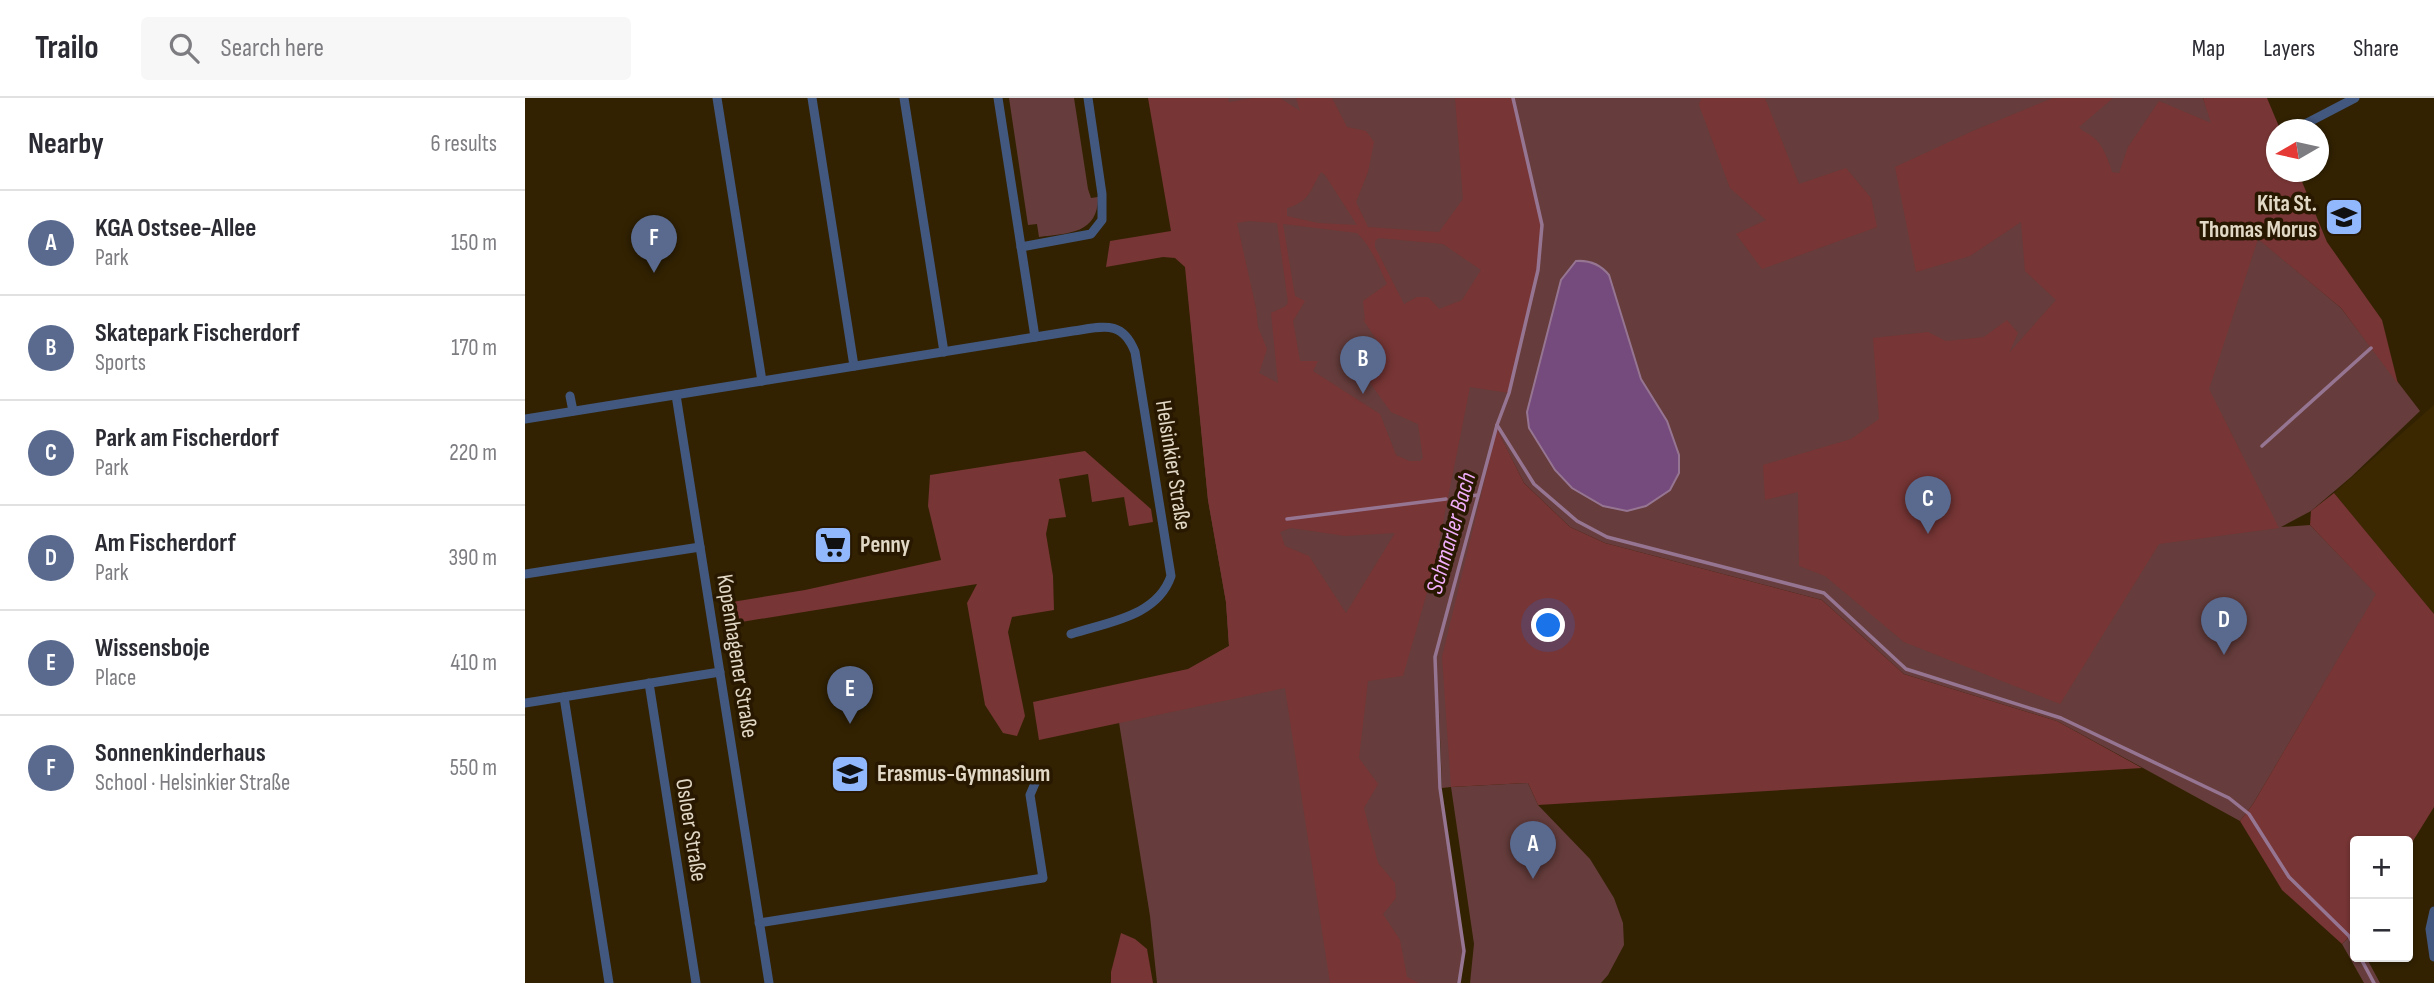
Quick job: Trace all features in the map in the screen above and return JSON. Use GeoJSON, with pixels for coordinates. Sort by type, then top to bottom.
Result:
{"type":"FeatureCollection","features":[{"type":"Feature","properties":{"kind":"street"},"geometry":{"type":"LineString","coordinates":[[717,98],[762,381]]}},
{"type":"Feature","properties":{"kind":"street"},"geometry":{"type":"LineString","coordinates":[[812,98],[854,366]]}},
{"type":"Feature","properties":{"kind":"street"},"geometry":{"type":"LineString","coordinates":[[904,98],[944,352]]}},
{"type":"Feature","properties":{"kind":"street"},"geometry":{"type":"LineString","coordinates":[[998,98],[1035,337]]}},
{"type":"Feature","properties":{"kind":"street"},"geometry":{"type":"LineString","coordinates":[[1021,247],[1091,234],[1102,220],[1102,194],[1088,98]]}},
{"type":"Feature","properties":{"kind":"street"},"geometry":{"type":"LineString","coordinates":[[2315,119],[2355,98]]}},
{"type":"Feature","properties":{"kind":"street","name":"Helsinkier Straße"},"geometry":{"type":"LineString","coordinates":[[525,419],[1035,337],[1105,327],[1118,328],[1130,338],[1137,364],[1171,576],[1160,598],[1146,609],[1071,634]]}},
{"type":"Feature","properties":{"kind":"street","name":"Kopenhagener Straße"},"geometry":{"type":"LineString","coordinates":[[676,395],[769,983]]}},
{"type":"Feature","properties":{"kind":"street"},"geometry":{"type":"LineString","coordinates":[[570,396],[573,411]]}},
{"type":"Feature","properties":{"kind":"street"},"geometry":{"type":"LineString","coordinates":[[525,574],[700,547]]}},
{"type":"Feature","properties":{"kind":"street"},"geometry":{"type":"LineString","coordinates":[[525,703],[720,671]]}},
{"type":"Feature","properties":{"kind":"street","name":"Osloer Straße"},"geometry":{"type":"LineString","coordinates":[[649,683],[697,983]]}},
{"type":"Feature","properties":{"kind":"street"},"geometry":{"type":"LineString","coordinates":[[564,697],[609,983]]}},
{"type":"Feature","properties":{"kind":"street"},"geometry":{"type":"LineString","coordinates":[[759,923],[1043,878],[1030,796],[1039,774]]}},
{"type":"Feature","properties":{"kind":"street"},"geometry":{"type":"LineString","coordinates":[[2434,911],[2430,929],[2434,957]]}},
{"type":"Feature","properties":{"kind":"shaded area"},"geometry":{"type":"Polygon","coordinates":[[[1009,98],[1074,98],[1088,189],[1091,198],[1098,197],[1097,209],[1087,225],[1071,232],[1039,237],[1037,224],[1028,225],[1009,98]]]}},
{"type":"Feature","properties":{"kind":"shaded area"},"geometry":{"type":"Polygon","coordinates":[[[1148,98],[1228,98],[1229,102],[1253,98],[1280,98],[1300,111],[1296,98],[1332,98],[1347,127],[1366,131],[1374,142],[1368,172],[1356,202],[1368,227],[1439,232],[1463,199],[1455,98],[1513,98],[1542,225],[1538,270],[1509,393],[1470,387],[1434,568],[1403,676],[1368,681],[1359,758],[1378,784],[1364,808],[1378,863],[1395,883],[1396,898],[1383,914],[1400,940],[1407,977],[1419,983],[1330,983],[1285,688],[1039,740],[1033,702],[1188,669],[1229,646],[1226,602],[1208,500],[1185,267],[1175,258],[1163,257],[1106,267],[1110,241],[1171,231],[1148,98]],[[1321,172],[1301,202],[1287,208],[1287,216],[1318,223],[1357,225],[1321,172]],[[1237,223],[1258,327],[1267,349],[1259,373],[1278,383],[1271,313],[1286,306],[1288,302],[1277,223],[1237,223]],[[1283,224],[1295,296],[1305,301],[1293,321],[1300,361],[1318,361],[1313,371],[1380,414],[1396,455],[1409,461],[1420,461],[1423,458],[1418,424],[1391,412],[1365,376],[1384,351],[1362,318],[1365,321],[1363,301],[1387,284],[1371,250],[1357,233],[1283,224]],[[1379,238],[1375,241],[1375,247],[1404,304],[1417,297],[1428,297],[1439,309],[1462,300],[1481,270],[1443,244],[1379,238]],[[1291,528],[1280,532],[1285,546],[1309,556],[1346,613],[1395,533],[1345,536],[1291,528]]]}},
{"type":"Feature","properties":{"kind":"shaded area"},"geometry":{"type":"Polygon","coordinates":[[[1156,98],[2203,98],[2258,238],[2341,308],[2420,411],[2311,511],[2281,527],[2310,525],[2377,594],[2253,804],[2240,821],[2057,721],[1904,674],[1822,600],[1605,543],[1570,527],[1524,483],[1497,430],[1451,787],[1442,788],[1439,712],[1440,788],[1464,951],[1459,983],[1157,983],[1150,916],[1117,710],[1229,646],[1226,602],[1208,500],[1182,230],[1156,98]]]}},
{"type":"Feature","properties":{"kind":"shaded area"},"geometry":{"type":"Polygon","coordinates":[[[1701,98],[1765,98],[1799,184],[1846,168],[1871,198],[1877,227],[1762,269],[1736,234],[1766,220],[1730,188],[1699,105],[1701,98]]]}},
{"type":"Feature","properties":{"kind":"shaded area"},"geometry":{"type":"Polygon","coordinates":[[[2053,98],[2113,98],[2079,127],[2100,144],[2112,172],[2119,173],[2128,147],[2159,101],[2211,123],[2203,98],[2267,98],[2276,119],[2266,119],[2266,182],[2302,182],[2327,242],[2382,320],[2398,384],[2341,308],[2258,239],[2209,389],[2279,528],[2159,544],[2060,704],[1904,642],[1825,576],[1799,566],[1798,492],[1765,500],[1763,465],[1851,439],[1879,419],[1873,338],[1928,332],[1946,341],[1984,337],[2007,320],[2018,333],[2009,353],[2056,300],[2025,271],[2021,222],[1970,256],[1916,272],[1895,167],[2053,98]]]}},
{"type":"Feature","properties":{"kind":"shaded area"},"geometry":{"type":"Polygon","coordinates":[[[1576,261],[1594,264],[1609,275],[1641,379],[1667,421],[1679,455],[1679,473],[1670,490],[1646,506],[1627,511],[1603,506],[1572,488],[1555,470],[1529,428],[1527,412],[1561,280],[1576,261]]]}},
{"type":"Feature","properties":{"kind":"shaded area"},"geometry":{"type":"Polygon","coordinates":[[[2434,405],[2434,614],[2334,493],[2434,405]]]}},
{"type":"Feature","properties":{"kind":"shaded area"},"geometry":{"type":"Polygon","coordinates":[[[1497,429],[1524,483],[1570,527],[1605,543],[1822,600],[1904,674],[2057,721],[2142,768],[1538,805],[1528,783],[1451,787],[1442,657],[1497,429]]]}},
{"type":"Feature","properties":{"kind":"shaded area"},"geometry":{"type":"Polygon","coordinates":[[[1085,451],[1151,509],[1153,522],[1129,526],[1124,497],[1092,502],[1088,474],[1059,479],[1066,517],[1049,519],[1046,534],[1053,576],[1054,610],[1012,617],[1008,632],[1025,716],[1017,736],[1003,733],[985,705],[967,603],[977,584],[729,624],[726,603],[805,590],[941,560],[928,506],[930,475],[1085,451]]]}},
{"type":"Feature","properties":{"kind":"shaded area"},"geometry":{"type":"Polygon","coordinates":[[[2334,493],[2434,614],[2434,807],[2413,841],[2413,836],[2350,836],[2350,936],[2342,944],[2282,890],[2240,821],[2253,804],[2376,594],[2310,525],[2311,511],[2334,493]]]}},
{"type":"Feature","properties":{"kind":"shaded area"},"geometry":{"type":"Polygon","coordinates":[[[1528,783],[1538,805],[1590,859],[1614,898],[1623,923],[1624,945],[1601,983],[1470,983],[1474,944],[1451,787],[1528,783]]]}},
{"type":"Feature","properties":{"kind":"shaded area"},"geometry":{"type":"Polygon","coordinates":[[[1121,933],[1135,939],[1147,949],[1153,983],[1111,983],[1111,972],[1121,933]]]}},
{"type":"Feature","properties":{"kind":"shaded area"},"geometry":{"type":"Polygon","coordinates":[[[2350,936],[2350,958],[2342,944],[2350,936]]]}},
{"type":"Feature","properties":{"kind":"shaded area"},"geometry":{"type":"Polygon","coordinates":[[[2352,962],[2369,962],[2380,983],[2364,983],[2352,962]]]}},
{"type":"Feature","properties":{"kind":"waterway","name":"Schmarler Bach"},"geometry":{"type":"LineString","coordinates":[[1459,983],[1464,951],[1440,788],[1435,657],[1497,425],[1509,393],[1538,270],[1542,225],[1513,98]]}},
{"type":"Feature","properties":{"kind":"waterway"},"geometry":{"type":"LineString","coordinates":[[2262,446],[2371,348]]}},
{"type":"Feature","properties":{"kind":"waterway"},"geometry":{"type":"LineString","coordinates":[[1497,425],[1534,484],[1577,521],[1607,537],[1824,593],[1906,669],[2061,718],[2229,798],[2249,814],[2289,877],[2350,938]]}},
{"type":"Feature","properties":{"kind":"waterway"},"geometry":{"type":"LineString","coordinates":[[1463,497],[1478,495]]}},
{"type":"Feature","properties":{"kind":"waterway"},"geometry":{"type":"LineString","coordinates":[[1287,519],[1446,499]]}},
{"type":"Feature","properties":{"kind":"waterway"},"geometry":{"type":"LineString","coordinates":[[2363,962],[2374,983]]}},
{"type":"Feature","properties":{"kind":"place","name":"Kita St. Thomas Morus"},"geometry":{"type":"Point","coordinates":[2344,217]}},
{"type":"Feature","properties":{"kind":"place","name":"Sonnenkinderhaus"},"geometry":{"type":"Point","coordinates":[654,273]}},
{"type":"Feature","properties":{"kind":"place","name":"Skatepark Fischerdorf"},"geometry":{"type":"Point","coordinates":[1363,394]}},
{"type":"Feature","properties":{"kind":"place","name":"Park am Fischerdorf"},"geometry":{"type":"Point","coordinates":[1928,534]}},
{"type":"Feature","properties":{"kind":"place","name":"Penny"},"geometry":{"type":"Point","coordinates":[833,545]}},
{"type":"Feature","properties":{"kind":"place","name":"Am Fischerdorf"},"geometry":{"type":"Point","coordinates":[2224,655]}},
{"type":"Feature","properties":{"kind":"place","name":"Wissensboje"},"geometry":{"type":"Point","coordinates":[850,724]}},
{"type":"Feature","properties":{"kind":"place","name":"Erasmus-Gymnasium"},"geometry":{"type":"Point","coordinates":[850,774]}},
{"type":"Feature","properties":{"kind":"place","name":"KGA Ostsee-Allee"},"geometry":{"type":"Point","coordinates":[1533,879]}}]}
